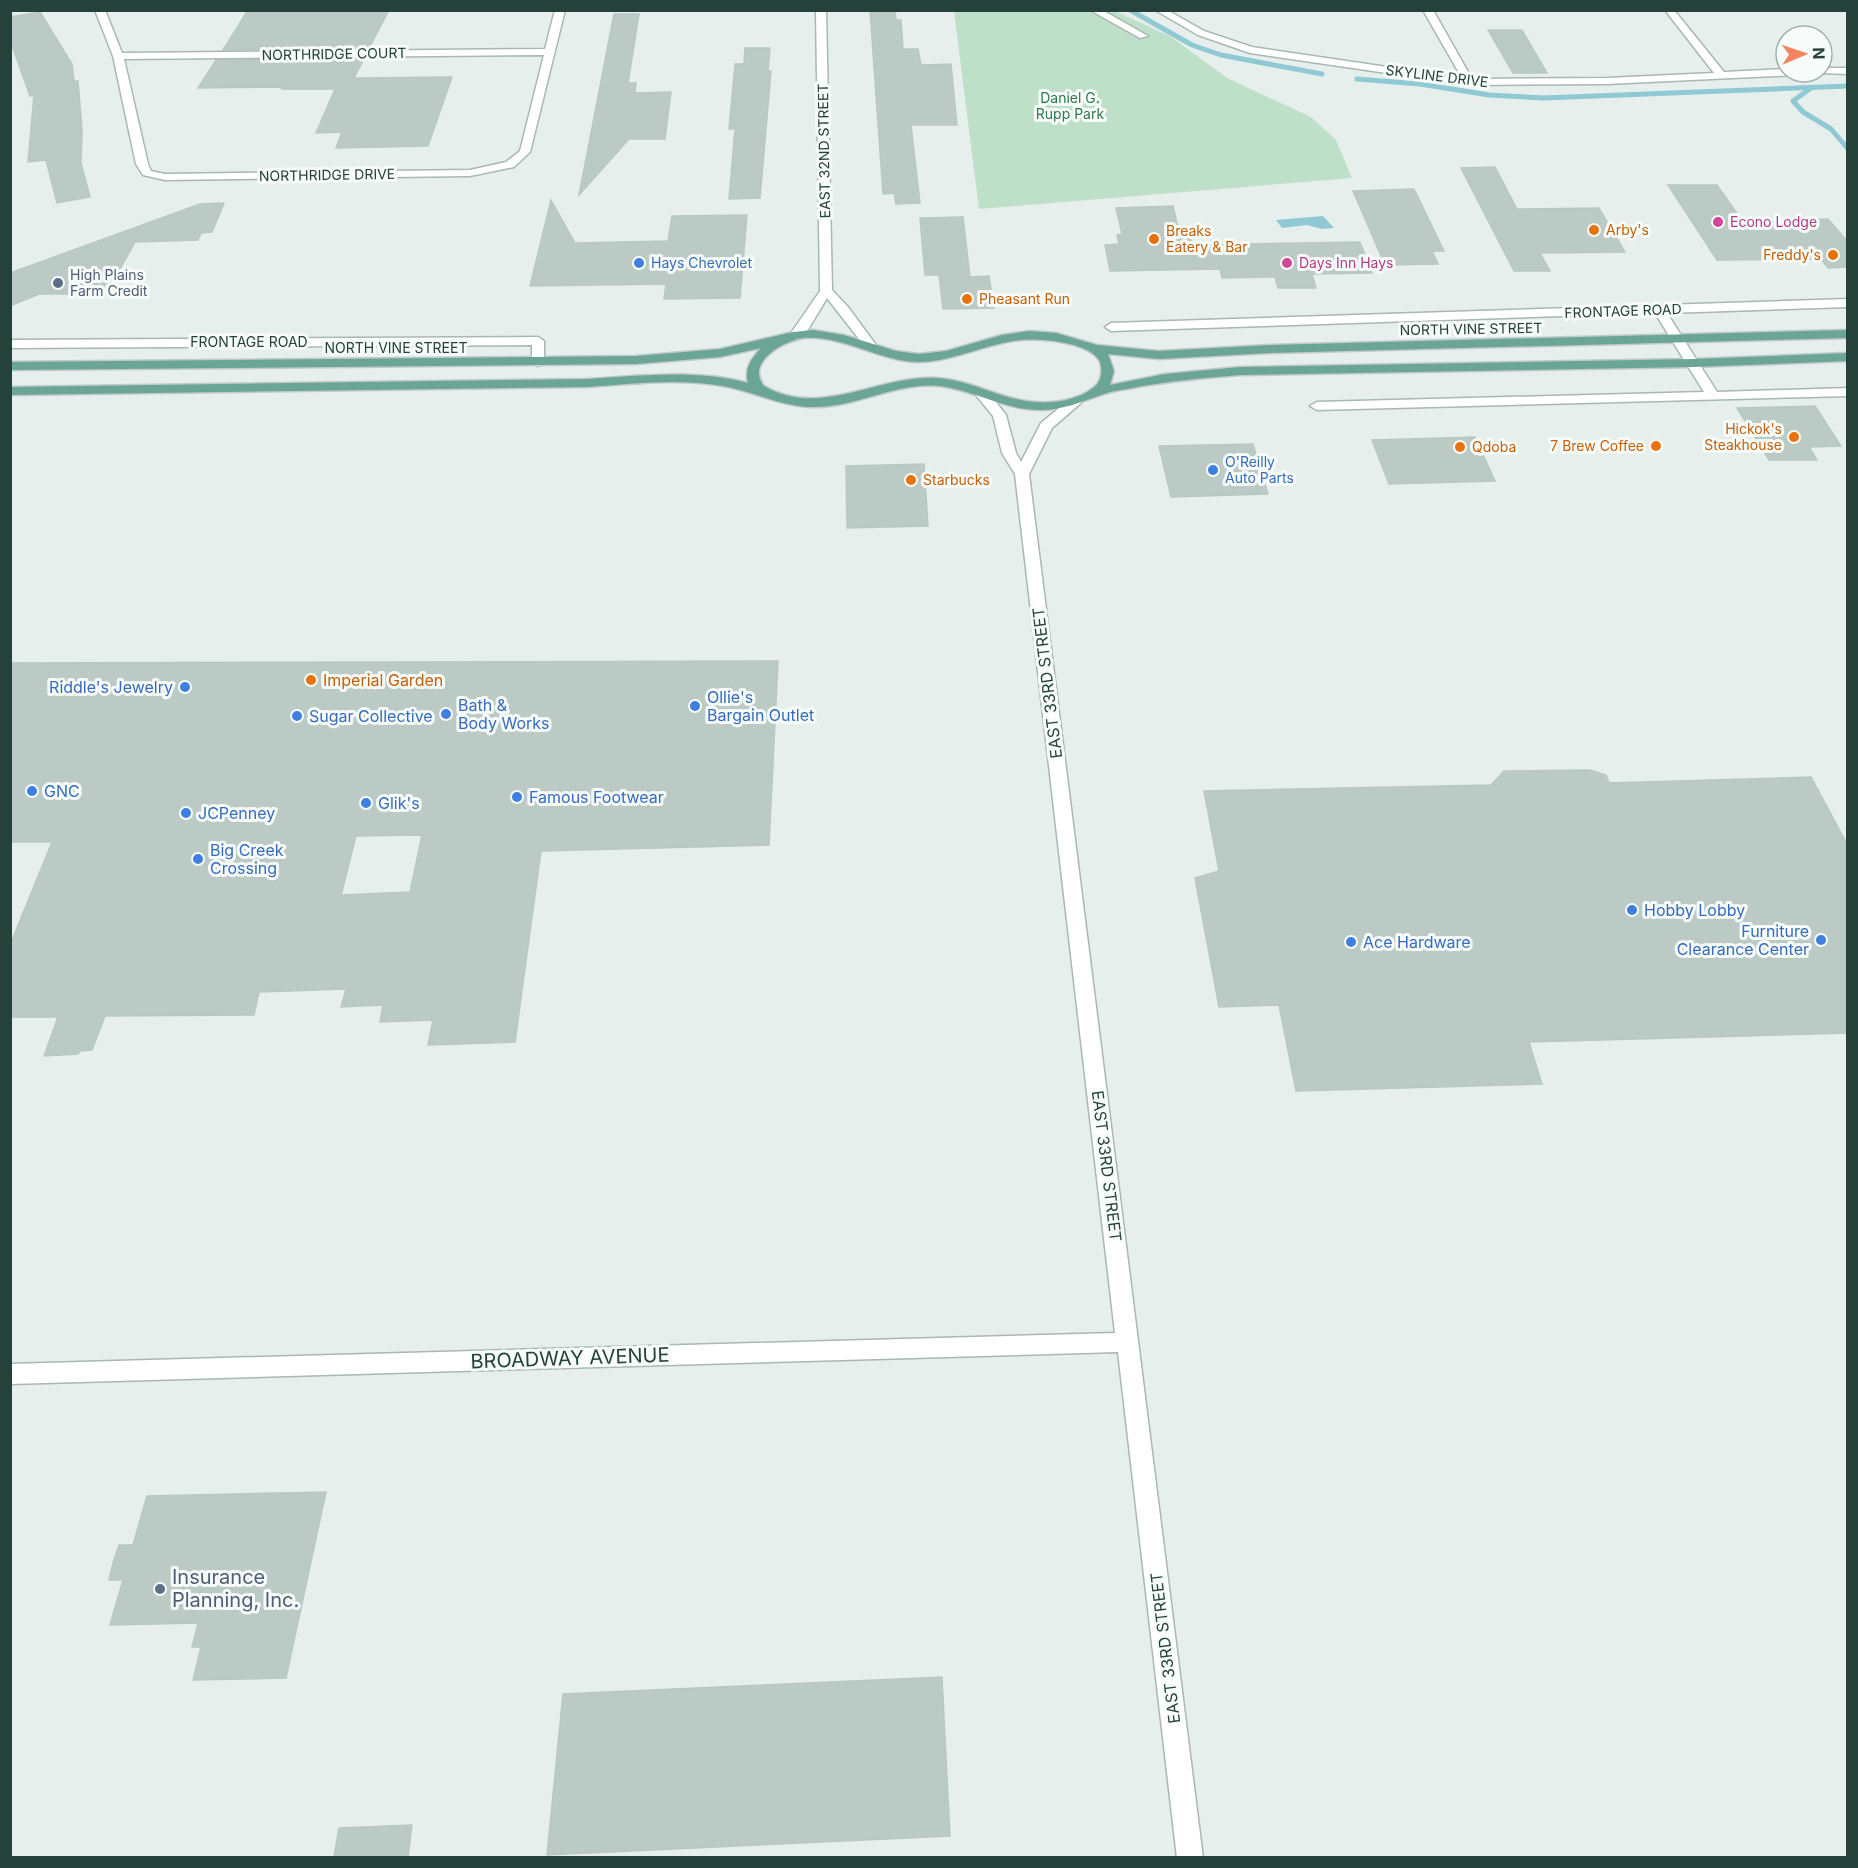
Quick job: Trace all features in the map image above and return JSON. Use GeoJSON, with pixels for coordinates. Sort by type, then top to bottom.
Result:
{"type":"FeatureCollection","features":[{"type":"Feature","properties":{"kind":"main road","name":"NORTH VINE STREET"},"geometry":{"type":"LineString","coordinates":[[10,366],[538,362],[697,356],[795,336],[832,334],[902,357],[933,357],[1030,334],[1048,336],[1096,349],[1159,355],[1258,349],[1848,334]]}},
{"type":"Feature","properties":{"kind":"main road"},"geometry":{"type":"LineString","coordinates":[[767,394],[754,385],[752,369],[766,349],[779,340]]}},
{"type":"Feature","properties":{"kind":"main road"},"geometry":{"type":"LineString","coordinates":[[1096,349],[1106,359],[1108,369],[1106,381],[1100,391]]}},
{"type":"Feature","properties":{"kind":"main road"},"geometry":{"type":"LineString","coordinates":[[10,391],[587,383],[698,379],[729,382],[801,403],[829,404],[906,384],[932,382],[956,384],[1000,401],[1048,406],[1074,402],[1100,391],[1165,378],[1240,371],[1693,363],[1848,357]]}},
{"type":"Feature","properties":{"kind":"street","name":"NORTHRIDGE DRIVE"},"geometry":{"type":"LineString","coordinates":[[100,10],[118,56],[142,164],[147,173],[165,177],[470,173],[510,165],[525,152],[560,10]]}},
{"type":"Feature","properties":{"kind":"street","name":"EAST 32ND STREET"},"geometry":{"type":"LineString","coordinates":[[821,10],[826,291]]}},
{"type":"Feature","properties":{"kind":"street"},"geometry":{"type":"LineString","coordinates":[[1094,10],[1143,36]]}},
{"type":"Feature","properties":{"kind":"street","name":"SKYLINE DRIVE"},"geometry":{"type":"LineString","coordinates":[[1159,10],[1201,33],[1250,50],[1469,82],[1607,81],[1774,73]]}},
{"type":"Feature","properties":{"kind":"street"},"geometry":{"type":"LineString","coordinates":[[1428,10],[1469,82]]}},
{"type":"Feature","properties":{"kind":"street"},"geometry":{"type":"LineString","coordinates":[[1669,10],[1720,74]]}},
{"type":"Feature","properties":{"kind":"street","name":"NORTHRIDGE COURT"},"geometry":{"type":"LineString","coordinates":[[118,56],[550,52]]}},
{"type":"Feature","properties":{"kind":"street"},"geometry":{"type":"LineString","coordinates":[[795,336],[808,322],[815,303],[826,291],[841,302],[855,327],[870,345]]}},
{"type":"Feature","properties":{"kind":"street","name":"FRONTAGE ROAD"},"geometry":{"type":"LineString","coordinates":[[1111,327],[1848,303]]}},
{"type":"Feature","properties":{"kind":"street"},"geometry":{"type":"LineString","coordinates":[[1659,309],[1712,394]]}},
{"type":"Feature","properties":{"kind":"street","name":"FRONTAGE ROAD"},"geometry":{"type":"LineString","coordinates":[[10,344],[538,341],[538,362]]}},
{"type":"Feature","properties":{"kind":"street"},"geometry":{"type":"LineString","coordinates":[[1317,406],[1848,392]]}},
{"type":"Feature","properties":{"kind":"street","name":"EAST 33RD STREET"},"geometry":{"type":"LineString","coordinates":[[982,394],[999,415],[1009,453],[1022,474],[1190,1857]]}},
{"type":"Feature","properties":{"kind":"street"},"geometry":{"type":"LineString","coordinates":[[1022,474],[1046,426],[1074,402]]}},
{"type":"Feature","properties":{"kind":"street","name":"BROADWAY AVENUE"},"geometry":{"type":"LineString","coordinates":[[10,1374],[1129,1342]]}},
{"type":"Feature","properties":{"kind":"green space","name":"Daniel G. Rupp Park"},"geometry":{"type":"Polygon","coordinates":[[[954,11],[1115,11],[1170,36],[1227,78],[1311,117],[1336,140],[1352,178],[979,209],[954,11]]]}},
{"type":"Feature","properties":{"kind":"water"},"geometry":{"type":"Polygon","coordinates":[[[1323,216],[1334,228],[1322,229],[1307,225],[1282,228],[1276,220],[1323,216]]]}},
{"type":"Feature","properties":{"kind":"building"},"geometry":{"type":"Polygon","coordinates":[[[248,10],[389,10],[369,48],[223,50],[248,10]]]}},
{"type":"Feature","properties":{"kind":"building"},"geometry":{"type":"Polygon","coordinates":[[[870,10],[895,10],[896,20],[901,20],[903,49],[918,49],[921,65],[951,64],[957,125],[911,125],[920,203],[896,204],[894,193],[883,194],[870,10]]]}},
{"type":"Feature","properties":{"kind":"building"},"geometry":{"type":"Polygon","coordinates":[[[40,12],[72,64],[74,81],[78,81],[82,130],[81,163],[90,197],[57,203],[46,160],[28,162],[34,95],[30,96],[10,40],[10,17],[40,12]]]}},
{"type":"Feature","properties":{"kind":"building"},"geometry":{"type":"Polygon","coordinates":[[[614,14],[639,14],[628,83],[636,83],[635,93],[671,92],[665,139],[629,139],[579,195],[614,14]]]}},
{"type":"Feature","properties":{"kind":"building"},"geometry":{"type":"Polygon","coordinates":[[[1488,30],[1522,30],[1547,73],[1513,73],[1488,30]]]}},
{"type":"Feature","properties":{"kind":"building"},"geometry":{"type":"Polygon","coordinates":[[[745,48],[770,48],[768,71],[771,71],[760,198],[729,199],[735,129],[729,129],[735,64],[744,64],[745,48]]]}},
{"type":"Feature","properties":{"kind":"building"},"geometry":{"type":"Polygon","coordinates":[[[364,59],[354,78],[452,77],[428,146],[336,148],[342,132],[316,133],[335,89],[198,88],[216,60],[364,59]]]}},
{"type":"Feature","properties":{"kind":"building"},"geometry":{"type":"Polygon","coordinates":[[[1495,167],[1517,209],[1599,208],[1625,252],[1540,253],[1550,271],[1514,271],[1461,168],[1495,167]]]}},
{"type":"Feature","properties":{"kind":"building"},"geometry":{"type":"Polygon","coordinates":[[[1668,185],[1717,185],[1743,222],[1828,219],[1848,242],[1848,267],[1828,268],[1821,259],[1717,260],[1668,185]]]}},
{"type":"Feature","properties":{"kind":"building"},"geometry":{"type":"Polygon","coordinates":[[[1414,189],[1444,251],[1432,251],[1438,264],[1385,265],[1353,191],[1414,189]]]}},
{"type":"Feature","properties":{"kind":"building","name":"Hays Chevrolet"},"geometry":{"type":"Polygon","coordinates":[[[551,200],[575,243],[668,241],[672,216],[747,215],[740,298],[664,299],[666,284],[530,286],[551,200]]]}},
{"type":"Feature","properties":{"kind":"building"},"geometry":{"type":"Polygon","coordinates":[[[224,203],[212,232],[201,233],[198,240],[135,242],[120,269],[114,269],[100,294],[39,294],[10,306],[10,273],[200,204],[224,203]]]}},
{"type":"Feature","properties":{"kind":"building"},"geometry":{"type":"Polygon","coordinates":[[[1173,206],[1179,232],[1189,232],[1192,245],[1360,242],[1372,273],[1312,274],[1316,288],[1278,288],[1275,277],[1222,278],[1220,269],[1110,271],[1105,245],[1119,244],[1117,235],[1122,234],[1116,208],[1173,206]]]}},
{"type":"Feature","properties":{"kind":"building"},"geometry":{"type":"Polygon","coordinates":[[[963,217],[970,277],[989,276],[994,308],[943,309],[939,275],[925,275],[920,218],[963,217]]]}},
{"type":"Feature","properties":{"kind":"building","name":"Hickok's Steakhouse"},"geometry":{"type":"Polygon","coordinates":[[[1815,406],[1841,446],[1809,447],[1817,460],[1769,460],[1737,408],[1815,406]]]}},
{"type":"Feature","properties":{"kind":"building"},"geometry":{"type":"Polygon","coordinates":[[[1475,437],[1495,481],[1389,484],[1372,440],[1475,437]]]}},
{"type":"Feature","properties":{"kind":"building","name":"O'Reilly Auto Parts"},"geometry":{"type":"Polygon","coordinates":[[[1253,444],[1268,494],[1171,497],[1159,446],[1253,444]]]}},
{"type":"Feature","properties":{"kind":"building"},"geometry":{"type":"Polygon","coordinates":[[[924,464],[928,526],[847,528],[846,466],[924,464]]]}},
{"type":"Feature","properties":{"kind":"building","name":"Big Creek Crossing"},"geometry":{"type":"Polygon","coordinates":[[[778,661],[769,845],[541,851],[515,1042],[428,1045],[433,1020],[380,1022],[383,1005],[341,1007],[346,989],[259,992],[254,1015],[105,1016],[92,1050],[80,1051],[78,1054],[44,1056],[58,1017],[10,1017],[10,945],[52,842],[10,842],[10,663],[778,661]],[[422,835],[356,836],[341,895],[410,892],[422,835]]]}},
{"type":"Feature","properties":{"kind":"building"},"geometry":{"type":"Polygon","coordinates":[[[1590,770],[1606,775],[1609,783],[1811,777],[1848,846],[1848,1033],[1529,1042],[1542,1084],[1296,1091],[1279,1005],[1219,1007],[1195,878],[1219,871],[1204,791],[1491,785],[1504,771],[1590,770]]]}},
{"type":"Feature","properties":{"kind":"building","name":"Insurance Planning, Inc."},"geometry":{"type":"Polygon","coordinates":[[[326,1492],[286,1678],[193,1680],[201,1647],[192,1647],[198,1623],[110,1625],[123,1580],[109,1580],[113,1563],[119,1545],[133,1545],[147,1496],[326,1492]]]}},
{"type":"Feature","properties":{"kind":"building"},"geometry":{"type":"Polygon","coordinates":[[[942,1677],[950,1836],[547,1855],[563,1694],[942,1677]]]}},
{"type":"Feature","properties":{"kind":"building"},"geometry":{"type":"Polygon","coordinates":[[[412,1825],[408,1857],[334,1857],[339,1828],[412,1825]]]}},
{"type":"Feature","properties":{"kind":"waterway"},"geometry":{"type":"LineString","coordinates":[[1130,10],[1192,45],[1221,55],[1322,74]]}},
{"type":"Feature","properties":{"kind":"waterway"},"geometry":{"type":"LineString","coordinates":[[1357,79],[1420,84],[1489,95],[1544,98],[1848,86]]}},
{"type":"Feature","properties":{"kind":"waterway"},"geometry":{"type":"LineString","coordinates":[[1811,88],[1793,101],[1803,112],[1831,129],[1848,149]]}},
{"type":"Feature","properties":{"kind":"place","name":"Econo Lodge"},"geometry":{"type":"Point","coordinates":[1718,222]}},
{"type":"Feature","properties":{"kind":"place","name":"Arby's"},"geometry":{"type":"Point","coordinates":[1594,230]}},
{"type":"Feature","properties":{"kind":"place","name":"Breaks Eatery & Bar"},"geometry":{"type":"Point","coordinates":[1154,239]}},
{"type":"Feature","properties":{"kind":"place","name":"Freddy's"},"geometry":{"type":"Point","coordinates":[1833,255]}},
{"type":"Feature","properties":{"kind":"place","name":"Hays Chevrolet"},"geometry":{"type":"Point","coordinates":[639,263]}},
{"type":"Feature","properties":{"kind":"place","name":"Days Inn Hays"},"geometry":{"type":"Point","coordinates":[1287,263]}},
{"type":"Feature","properties":{"kind":"place","name":"High Plains Farm Credit"},"geometry":{"type":"Point","coordinates":[58,283]}},
{"type":"Feature","properties":{"kind":"place","name":"Pheasant Run"},"geometry":{"type":"Point","coordinates":[967,299]}},
{"type":"Feature","properties":{"kind":"place","name":"Hickok's Steakhouse"},"geometry":{"type":"Point","coordinates":[1794,437]}},
{"type":"Feature","properties":{"kind":"place","name":"7 Brew Coffee"},"geometry":{"type":"Point","coordinates":[1656,446]}},
{"type":"Feature","properties":{"kind":"place","name":"Qdoba"},"geometry":{"type":"Point","coordinates":[1460,447]}},
{"type":"Feature","properties":{"kind":"place","name":"O'Reilly Auto Parts"},"geometry":{"type":"Point","coordinates":[1213,470]}},
{"type":"Feature","properties":{"kind":"place","name":"Starbucks"},"geometry":{"type":"Point","coordinates":[911,480]}},
{"type":"Feature","properties":{"kind":"place","name":"Imperial Garden"},"geometry":{"type":"Point","coordinates":[311,680]}},
{"type":"Feature","properties":{"kind":"place","name":"Riddle's Jewelry"},"geometry":{"type":"Point","coordinates":[185,687]}},
{"type":"Feature","properties":{"kind":"place","name":"Ollie's Bargain Outlet"},"geometry":{"type":"Point","coordinates":[695,706]}},
{"type":"Feature","properties":{"kind":"place","name":"Bath & Body Works"},"geometry":{"type":"Point","coordinates":[446,714]}},
{"type":"Feature","properties":{"kind":"place","name":"Sugar Collective"},"geometry":{"type":"Point","coordinates":[297,716]}},
{"type":"Feature","properties":{"kind":"place","name":"GNC"},"geometry":{"type":"Point","coordinates":[32,791]}},
{"type":"Feature","properties":{"kind":"place","name":"Famous Footwear"},"geometry":{"type":"Point","coordinates":[517,797]}},
{"type":"Feature","properties":{"kind":"place","name":"Glik's"},"geometry":{"type":"Point","coordinates":[366,803]}},
{"type":"Feature","properties":{"kind":"place","name":"JCPenney"},"geometry":{"type":"Point","coordinates":[186,813]}},
{"type":"Feature","properties":{"kind":"place","name":"Big Creek Crossing"},"geometry":{"type":"Point","coordinates":[198,859]}},
{"type":"Feature","properties":{"kind":"place","name":"Hobby Lobby"},"geometry":{"type":"Point","coordinates":[1632,910]}},
{"type":"Feature","properties":{"kind":"place","name":"Furniture Clearance Center"},"geometry":{"type":"Point","coordinates":[1821,940]}},
{"type":"Feature","properties":{"kind":"place","name":"Ace Hardware"},"geometry":{"type":"Point","coordinates":[1351,942]}},
{"type":"Feature","properties":{"kind":"place","name":"Insurance Planning, Inc."},"geometry":{"type":"Point","coordinates":[160,1589]}}]}
